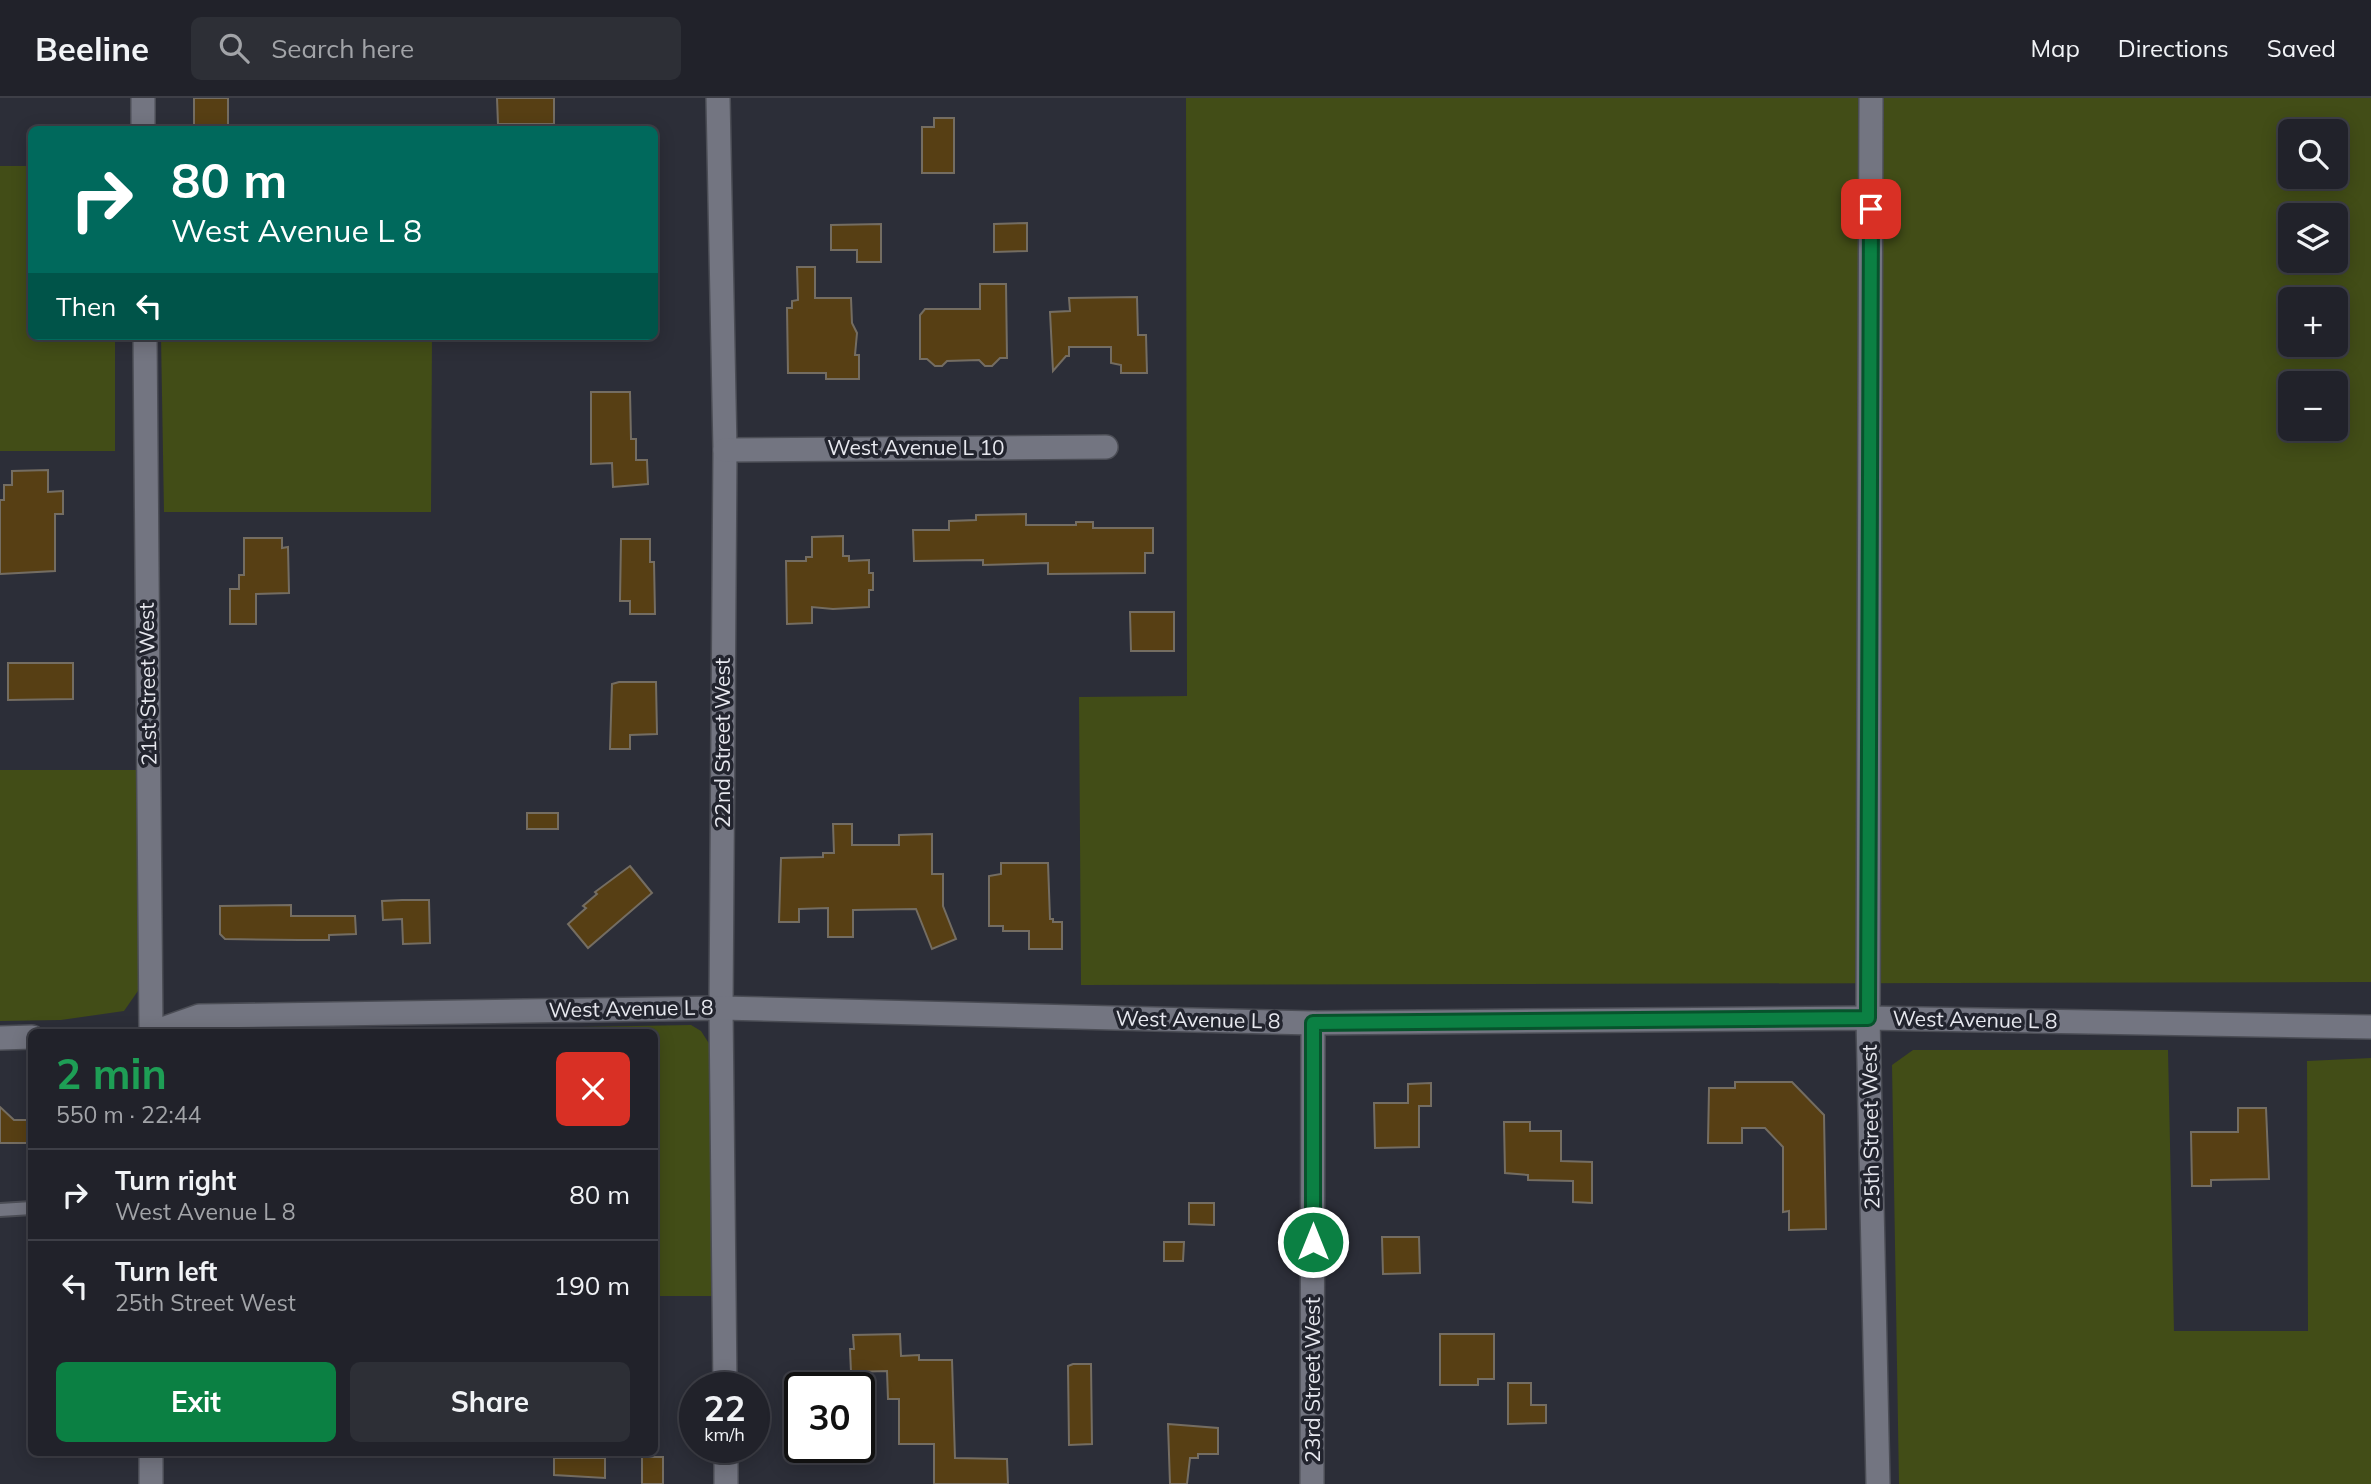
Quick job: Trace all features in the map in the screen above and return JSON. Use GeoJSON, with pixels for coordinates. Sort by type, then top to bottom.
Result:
{"type":"FeatureCollection","features":[{"type":"Feature","properties":{"kind":"street"},"geometry":{"type":"LineString","coordinates":[[143,98],[143,126]]}},
{"type":"Feature","properties":{"kind":"street","name":"22nd Street West"},"geometry":{"type":"LineString","coordinates":[[718,98],[725,450],[721,1008],[725,1372]]}},
{"type":"Feature","properties":{"kind":"street","name":"25th Street West"},"geometry":{"type":"LineString","coordinates":[[1871,98],[1868,1018],[1878,1484]]}},
{"type":"Feature","properties":{"kind":"street","name":"21st Street West"},"geometry":{"type":"LineString","coordinates":[[145,340],[153,1029]]}},
{"type":"Feature","properties":{"kind":"street","name":"West Avenue L 10"},"geometry":{"type":"LineString","coordinates":[[725,450],[1106,447]]}},
{"type":"Feature","properties":{"kind":"street","name":"West Avenue L 8"},"geometry":{"type":"LineString","coordinates":[[162,1029],[199,1016],[721,1008],[1313,1023],[1868,1018],[2371,1027]]}},
{"type":"Feature","properties":{"kind":"street","name":"23rd Street West"},"geometry":{"type":"LineString","coordinates":[[1312,1484],[1313,1023]]}},
{"type":"Feature","properties":{"kind":"street"},"geometry":{"type":"LineString","coordinates":[[0,1038],[28,1037]]}},
{"type":"Feature","properties":{"kind":"street"},"geometry":{"type":"LineString","coordinates":[[151,1456],[151,1484]]}},
{"type":"Feature","properties":{"kind":"street"},"geometry":{"type":"LineString","coordinates":[[726,1463],[726,1484]]}},
{"type":"Feature","properties":{"kind":"lane"},"geometry":{"type":"LineString","coordinates":[[0,1210],[28,1208]]}},
{"type":"Feature","properties":{"kind":"green space"},"geometry":{"type":"Polygon","coordinates":[[[1186,98],[2371,98],[2371,982],[1081,985],[1079,697],[1187,696],[1186,98]]]}},
{"type":"Feature","properties":{"kind":"green space"},"geometry":{"type":"Polygon","coordinates":[[[0,166],[28,166],[28,340],[115,340],[115,451],[0,451],[0,166]]]}},
{"type":"Feature","properties":{"kind":"green space"},"geometry":{"type":"Polygon","coordinates":[[[161,340],[432,340],[431,512],[164,512],[161,340]]]}},
{"type":"Feature","properties":{"kind":"green space"},"geometry":{"type":"Polygon","coordinates":[[[0,770],[139,770],[140,988],[124,1011],[61,1020],[0,1021],[0,770]]]}},
{"type":"Feature","properties":{"kind":"green space"},"geometry":{"type":"Polygon","coordinates":[[[691,1025],[701,1031],[710,1045],[712,1296],[658,1296],[658,1029],[472,1029],[691,1025]]]}},
{"type":"Feature","properties":{"kind":"green space"},"geometry":{"type":"Polygon","coordinates":[[[1913,1050],[2168,1050],[2174,1331],[2308,1331],[2307,1061],[2371,1058],[2371,1484],[1899,1484],[1892,1065],[1913,1050]]]}},
{"type":"Feature","properties":{"kind":"building"},"geometry":{"type":"Polygon","coordinates":[[[194,98],[228,98],[228,126],[194,126],[194,98]]]}},
{"type":"Feature","properties":{"kind":"building"},"geometry":{"type":"Polygon","coordinates":[[[497,98],[554,98],[554,124],[498,124],[497,98]]]}},
{"type":"Feature","properties":{"kind":"building"},"geometry":{"type":"Polygon","coordinates":[[[934,118],[954,118],[954,173],[922,173],[922,127],[934,127],[934,118]]]}},
{"type":"Feature","properties":{"kind":"building"},"geometry":{"type":"Polygon","coordinates":[[[1027,223],[1027,251],[994,252],[994,224],[1027,223]]]}},
{"type":"Feature","properties":{"kind":"building"},"geometry":{"type":"Polygon","coordinates":[[[881,224],[881,262],[857,262],[857,250],[831,250],[831,225],[881,224]]]}},
{"type":"Feature","properties":{"kind":"building"},"geometry":{"type":"Polygon","coordinates":[[[797,267],[815,267],[815,298],[851,298],[852,323],[857,333],[855,355],[859,355],[859,379],[826,379],[826,373],[788,373],[787,308],[792,308],[792,301],[798,300],[797,267]]]}},
{"type":"Feature","properties":{"kind":"building"},"geometry":{"type":"Polygon","coordinates":[[[980,284],[1006,284],[1007,358],[1000,358],[992,366],[985,366],[979,360],[947,361],[942,366],[935,366],[927,359],[920,359],[920,315],[925,309],[980,309],[980,284]]]}},
{"type":"Feature","properties":{"kind":"building"},"geometry":{"type":"Polygon","coordinates":[[[1137,297],[1138,335],[1146,335],[1147,373],[1121,373],[1121,365],[1111,363],[1111,347],[1069,347],[1069,356],[1053,371],[1050,312],[1070,311],[1069,298],[1137,297]]]}},
{"type":"Feature","properties":{"kind":"building"},"geometry":{"type":"Polygon","coordinates":[[[591,392],[630,392],[631,439],[636,439],[636,460],[647,460],[648,484],[613,487],[612,463],[591,464],[591,392]]]}},
{"type":"Feature","properties":{"kind":"building"},"geometry":{"type":"Polygon","coordinates":[[[48,470],[48,492],[63,491],[63,514],[55,514],[55,571],[0,574],[0,500],[4,500],[4,485],[12,485],[12,471],[48,470]]]}},
{"type":"Feature","properties":{"kind":"building"},"geometry":{"type":"Polygon","coordinates":[[[1026,514],[1026,525],[1076,525],[1076,522],[1093,522],[1093,528],[1153,528],[1153,553],[1145,553],[1145,573],[1048,574],[1048,563],[983,565],[983,560],[914,561],[913,530],[949,530],[949,521],[976,520],[976,515],[1026,514]]]}},
{"type":"Feature","properties":{"kind":"building"},"geometry":{"type":"Polygon","coordinates":[[[843,536],[843,556],[849,556],[849,561],[869,560],[869,573],[873,573],[873,590],[869,590],[869,607],[812,607],[812,623],[787,624],[786,561],[806,561],[806,557],[812,557],[812,537],[843,536]]]}},
{"type":"Feature","properties":{"kind":"building"},"geometry":{"type":"Polygon","coordinates":[[[244,538],[282,538],[282,548],[288,547],[289,593],[256,594],[256,624],[230,624],[230,589],[239,589],[239,575],[244,575],[244,538]]]}},
{"type":"Feature","properties":{"kind":"building"},"geometry":{"type":"Polygon","coordinates":[[[621,539],[650,539],[650,562],[654,562],[655,614],[630,614],[630,601],[620,601],[621,539]]]}},
{"type":"Feature","properties":{"kind":"building"},"geometry":{"type":"Polygon","coordinates":[[[1130,612],[1174,612],[1174,651],[1131,651],[1130,612]]]}},
{"type":"Feature","properties":{"kind":"building"},"geometry":{"type":"Polygon","coordinates":[[[8,663],[73,663],[73,699],[8,700],[8,663]]]}},
{"type":"Feature","properties":{"kind":"building"},"geometry":{"type":"Polygon","coordinates":[[[656,682],[657,734],[630,735],[630,749],[610,749],[612,684],[656,682]]]}},
{"type":"Feature","properties":{"kind":"building"},"geometry":{"type":"Polygon","coordinates":[[[527,813],[558,813],[558,829],[527,829],[527,813]]]}},
{"type":"Feature","properties":{"kind":"building"},"geometry":{"type":"Polygon","coordinates":[[[833,824],[852,824],[852,845],[899,845],[899,835],[932,834],[932,874],[943,874],[943,906],[956,939],[932,949],[916,909],[853,910],[853,937],[828,937],[828,908],[799,909],[799,922],[779,922],[781,858],[823,857],[823,853],[834,853],[833,824]]]}},
{"type":"Feature","properties":{"kind":"building"},"geometry":{"type":"Polygon","coordinates":[[[1001,863],[1048,863],[1050,919],[1053,919],[1053,922],[1062,922],[1062,949],[1029,949],[1029,931],[1003,931],[1003,926],[989,926],[989,876],[1001,874],[1001,863]]]}},
{"type":"Feature","properties":{"kind":"building"},"geometry":{"type":"Polygon","coordinates":[[[630,866],[652,893],[588,948],[568,924],[586,908],[583,906],[597,894],[595,892],[630,866]]]}},
{"type":"Feature","properties":{"kind":"building"},"geometry":{"type":"Polygon","coordinates":[[[429,900],[430,943],[403,944],[402,919],[383,920],[382,901],[429,900]]]}},
{"type":"Feature","properties":{"kind":"building"},"geometry":{"type":"Polygon","coordinates":[[[291,905],[291,916],[355,916],[356,934],[329,935],[329,940],[299,940],[225,939],[220,934],[220,906],[291,905]]]}},
{"type":"Feature","properties":{"kind":"building"},"geometry":{"type":"Polygon","coordinates":[[[1735,1082],[1792,1082],[1824,1115],[1826,1229],[1789,1230],[1789,1211],[1783,1212],[1783,1147],[1765,1128],[1742,1128],[1742,1143],[1708,1143],[1709,1088],[1735,1088],[1735,1082]]]}},
{"type":"Feature","properties":{"kind":"building"},"geometry":{"type":"Polygon","coordinates":[[[1431,1083],[1431,1106],[1419,1106],[1419,1147],[1375,1148],[1374,1103],[1408,1103],[1408,1084],[1431,1083]]]}},
{"type":"Feature","properties":{"kind":"building"},"geometry":{"type":"Polygon","coordinates":[[[0,1107],[14,1120],[28,1120],[28,1143],[0,1143],[0,1107]]]}},
{"type":"Feature","properties":{"kind":"building"},"geometry":{"type":"Polygon","coordinates":[[[2238,1108],[2266,1108],[2269,1179],[2211,1180],[2211,1186],[2192,1186],[2191,1132],[2238,1132],[2238,1108]]]}},
{"type":"Feature","properties":{"kind":"building"},"geometry":{"type":"Polygon","coordinates":[[[1504,1122],[1530,1122],[1530,1131],[1561,1131],[1561,1161],[1592,1162],[1592,1203],[1573,1202],[1573,1181],[1528,1180],[1528,1175],[1505,1173],[1504,1122]]]}},
{"type":"Feature","properties":{"kind":"building"},"geometry":{"type":"Polygon","coordinates":[[[1189,1203],[1214,1203],[1214,1225],[1189,1224],[1189,1203]]]}},
{"type":"Feature","properties":{"kind":"building"},"geometry":{"type":"Polygon","coordinates":[[[1382,1237],[1419,1237],[1420,1273],[1383,1274],[1382,1237]]]}},
{"type":"Feature","properties":{"kind":"building"},"geometry":{"type":"Polygon","coordinates":[[[1164,1242],[1184,1242],[1183,1261],[1164,1261],[1164,1242]]]}},
{"type":"Feature","properties":{"kind":"building"},"geometry":{"type":"Polygon","coordinates":[[[900,1334],[901,1356],[919,1355],[919,1360],[952,1360],[955,1458],[1007,1459],[1008,1484],[934,1484],[934,1444],[899,1444],[899,1399],[888,1399],[887,1371],[851,1372],[850,1349],[854,1349],[853,1335],[900,1334]]]}},
{"type":"Feature","properties":{"kind":"building"},"geometry":{"type":"Polygon","coordinates":[[[1440,1334],[1494,1334],[1494,1379],[1478,1379],[1478,1385],[1440,1385],[1440,1334]]]}},
{"type":"Feature","properties":{"kind":"building"},"geometry":{"type":"Polygon","coordinates":[[[1091,1364],[1092,1444],[1069,1445],[1068,1366],[1091,1364]]]}},
{"type":"Feature","properties":{"kind":"building"},"geometry":{"type":"Polygon","coordinates":[[[1508,1383],[1531,1383],[1531,1405],[1546,1405],[1546,1423],[1508,1424],[1508,1383]]]}},
{"type":"Feature","properties":{"kind":"building"},"geometry":{"type":"Polygon","coordinates":[[[1168,1424],[1218,1428],[1218,1454],[1198,1454],[1198,1458],[1190,1458],[1187,1484],[1170,1484],[1168,1424]]]}},
{"type":"Feature","properties":{"kind":"building"},"geometry":{"type":"Polygon","coordinates":[[[642,1457],[663,1457],[663,1484],[642,1484],[642,1457]]]}},
{"type":"Feature","properties":{"kind":"building"},"geometry":{"type":"Polygon","coordinates":[[[554,1458],[605,1458],[605,1478],[554,1475],[554,1458]]]}},
{"type":"Feature","properties":{"kind":"route"},"geometry":{"type":"LineString","coordinates":[[1313,1242],[1313,1023],[1868,1018],[1871,209]]}}]}
